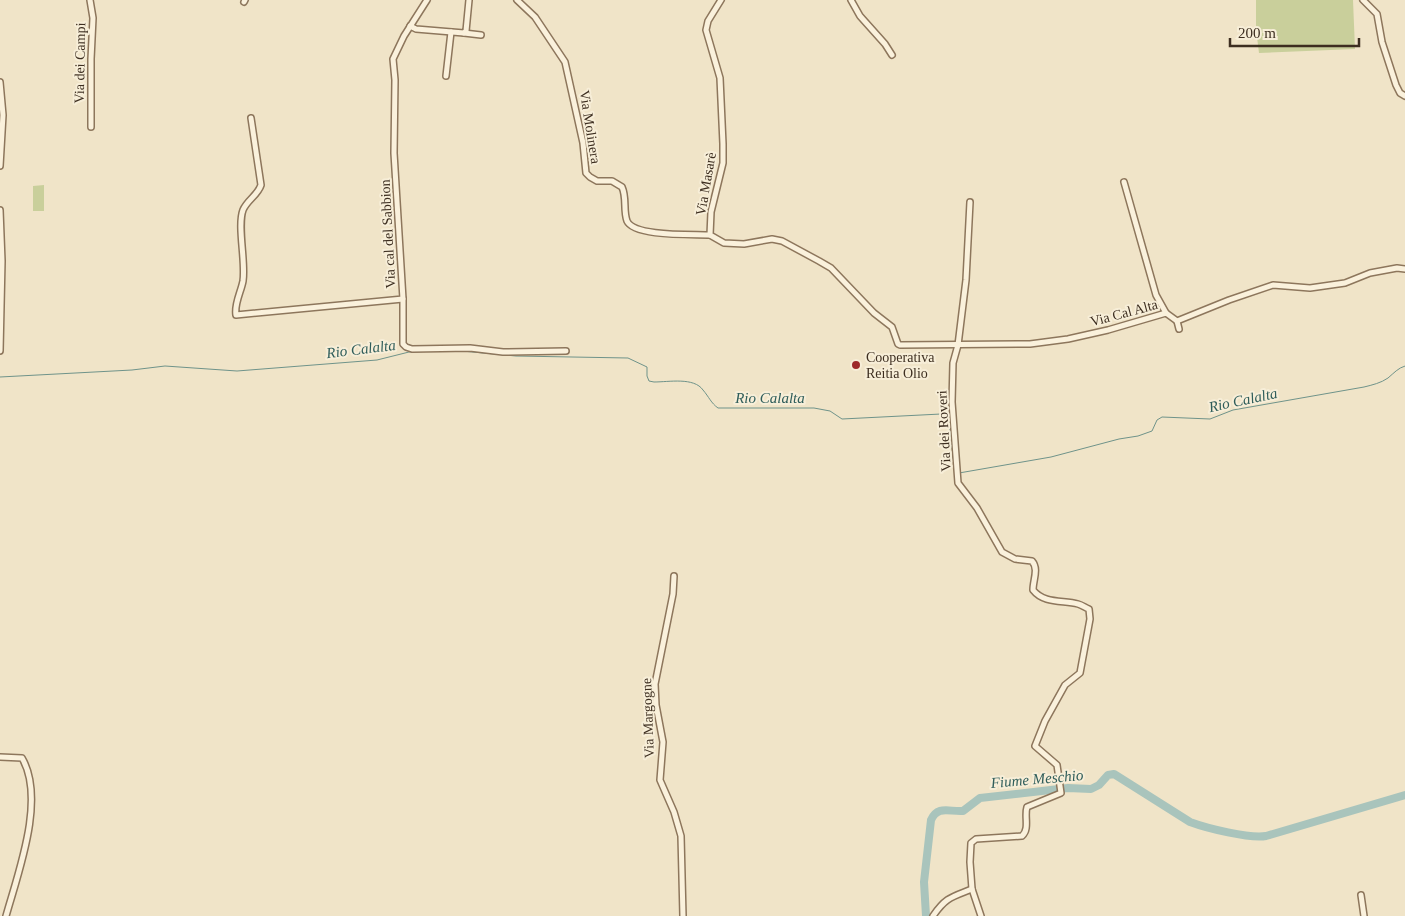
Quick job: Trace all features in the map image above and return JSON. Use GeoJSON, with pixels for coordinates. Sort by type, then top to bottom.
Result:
{"type":"FeatureCollection","features":[{"type":"Feature","properties":{"kind":"street","name":"Via dei Campi"},"geometry":{"type":"LineString","coordinates":[[90,0],[93,18],[90,127]]}},
{"type":"Feature","properties":{"kind":"street"},"geometry":{"type":"LineString","coordinates":[[427,0],[410,26],[416,29],[481,35]]}},
{"type":"Feature","properties":{"kind":"street"},"geometry":{"type":"LineString","coordinates":[[464,33],[466,32],[469,0]]}},
{"type":"Feature","properties":{"kind":"street","name":"Via Molinera"},"geometry":{"type":"LineString","coordinates":[[517,0],[536,17],[565,62],[584,143],[586,173],[597,181],[612,181],[622,187],[625,197],[626,216],[631,227],[651,232],[710,235]]}},
{"type":"Feature","properties":{"kind":"street","name":"Via Masarè"},"geometry":{"type":"LineString","coordinates":[[721,0],[708,22],[706,30],[720,78],[723,136],[723,163],[711,212],[710,235],[724,242],[734,244],[772,239],[782,241],[831,268],[874,313],[892,326],[898,344]]}},
{"type":"Feature","properties":{"kind":"street"},"geometry":{"type":"LineString","coordinates":[[851,0],[860,16],[885,44],[892,55]]}},
{"type":"Feature","properties":{"kind":"street"},"geometry":{"type":"LineString","coordinates":[[1363,0],[1377,14],[1382,42],[1396,85],[1400,93],[1405,96]]}},
{"type":"Feature","properties":{"kind":"street","name":"Via cal del Sabbion"},"geometry":{"type":"LineString","coordinates":[[252,118],[261,184],[259,190],[242,212],[243,276],[236,315],[403,300],[394,154],[395,80],[393,59],[410,26]]}},
{"type":"Feature","properties":{"kind":"street"},"geometry":{"type":"LineString","coordinates":[[446,76],[451,32]]}},
{"type":"Feature","properties":{"kind":"street"},"geometry":{"type":"LineString","coordinates":[[0,82],[3,124],[0,166]]}},
{"type":"Feature","properties":{"kind":"street"},"geometry":{"type":"LineString","coordinates":[[1124,182],[1156,295],[1166,313]]}},
{"type":"Feature","properties":{"kind":"street","name":"Via dei Roveri"},"geometry":{"type":"LineString","coordinates":[[970,202],[966,280],[958,345],[953,363],[952,402],[958,483],[977,508],[1002,552],[1015,559],[1032,561],[1034,563],[1036,568],[1033,590],[1037,596],[1047,600],[1079,604],[1089,609],[1090,614],[1080,673],[1065,685],[1044,721],[1035,746],[1057,765],[1062,791],[1060,794],[1028,807],[1026,811],[1026,830],[1022,836],[976,839],[972,841],[970,845],[972,889]]}},
{"type":"Feature","properties":{"kind":"street"},"geometry":{"type":"LineString","coordinates":[[0,210],[2,261],[0,351]]}},
{"type":"Feature","properties":{"kind":"street","name":"Via Cal Alta"},"geometry":{"type":"LineString","coordinates":[[898,344],[1030,344],[1068,339],[1108,330],[1166,313],[1177,321],[1273,285],[1310,288],[1345,283],[1370,273],[1396,268],[1405,269]]}},
{"type":"Feature","properties":{"kind":"street"},"geometry":{"type":"LineString","coordinates":[[403,300],[403,344],[412,349],[470,348],[503,352],[566,351]]}},
{"type":"Feature","properties":{"kind":"street"},"geometry":{"type":"LineString","coordinates":[[1177,321],[1179,330]]}},
{"type":"Feature","properties":{"kind":"street","name":"Via Margogne"},"geometry":{"type":"LineString","coordinates":[[674,576],[673,594],[655,684],[656,704],[663,742],[660,780],[674,812],[681,836],[683,916]]}},
{"type":"Feature","properties":{"kind":"street"},"geometry":{"type":"LineString","coordinates":[[0,757],[22,758],[27,770],[32,796],[24,851],[6,916]]}},
{"type":"Feature","properties":{"kind":"street"},"geometry":{"type":"LineString","coordinates":[[933,916],[947,899],[972,889],[981,916]]}},
{"type":"Feature","properties":{"kind":"street"},"geometry":{"type":"LineString","coordinates":[[1361,895],[1364,916]]}},
{"type":"Feature","properties":{"kind":"green space"},"geometry":{"type":"Polygon","coordinates":[[[1256,0],[1353,0],[1355,49],[1259,53],[1256,29],[1256,0]]]}},
{"type":"Feature","properties":{"kind":"green space"},"geometry":{"type":"Polygon","coordinates":[[[44,185],[44,211],[33,211],[33,186],[44,185]]]}},
{"type":"Feature","properties":{"kind":"waterway","name":"Rio Calalta"},"geometry":{"type":"LineString","coordinates":[[0,377],[132,370],[165,366],[237,371],[377,360],[409,352],[436,351],[462,351],[516,356],[628,358],[647,367],[649,381],[694,383],[699,386],[718,408],[814,408],[830,411],[842,419],[941,414],[949,421],[955,473]]}},
{"type":"Feature","properties":{"kind":"waterway","name":"Rio Calalta"},"geometry":{"type":"LineString","coordinates":[[959,473],[1051,457],[1119,439],[1138,436],[1152,431],[1157,420],[1162,417],[1210,419],[1233,410],[1364,387],[1388,378],[1398,369],[1405,366]]}},
{"type":"Feature","properties":{"kind":"waterway","name":"Fiume Meschio"},"geometry":{"type":"LineString","coordinates":[[926,916],[924,882],[931,820],[937,812],[944,810],[963,811],[980,798],[1068,788],[1091,789],[1099,785],[1108,775],[1114,774],[1190,822],[1228,832],[1259,837],[1405,795]]}},
{"type":"Feature","properties":{"kind":"place","name":"Cooperativa Reitia Olio"},"geometry":{"type":"Point","coordinates":[856,365]}}]}
